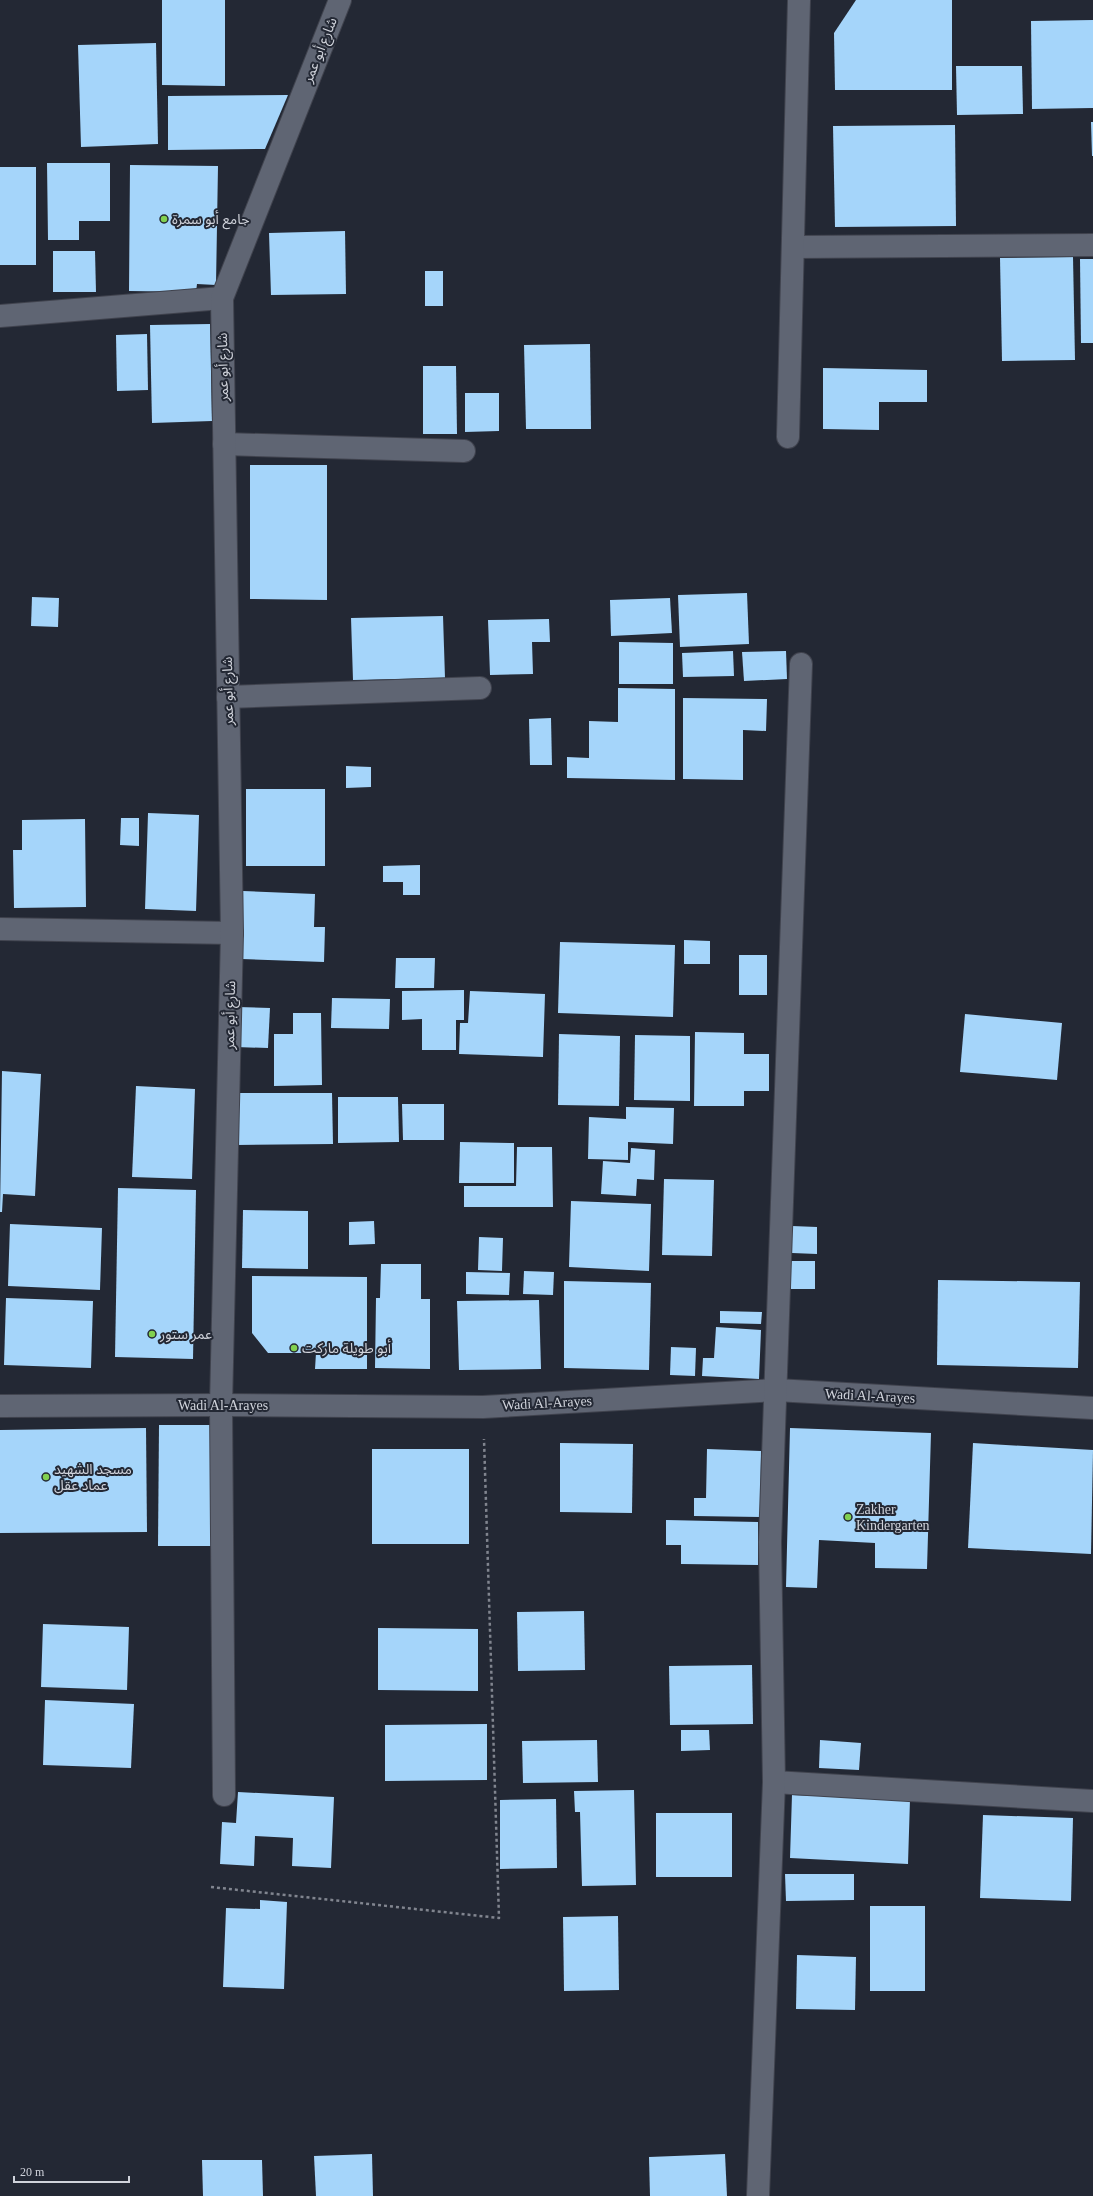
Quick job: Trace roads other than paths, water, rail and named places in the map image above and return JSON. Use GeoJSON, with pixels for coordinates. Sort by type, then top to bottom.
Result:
{"type":"FeatureCollection","features":[{"type":"Feature","properties":{"kind":"street","name":"شارع أبو عمر"},"geometry":{"type":"LineString","coordinates":[[224,1795],[221,1405],[232,933],[222,298],[340,0]]}},
{"type":"Feature","properties":{"kind":"street"},"geometry":{"type":"LineString","coordinates":[[788,437],[799,0]]}},
{"type":"Feature","properties":{"kind":"street"},"geometry":{"type":"LineString","coordinates":[[793,247],[1093,245]]}},
{"type":"Feature","properties":{"kind":"street"},"geometry":{"type":"LineString","coordinates":[[0,316],[222,298]]}},
{"type":"Feature","properties":{"kind":"street"},"geometry":{"type":"LineString","coordinates":[[224,444],[464,452]]}},
{"type":"Feature","properties":{"kind":"street"},"geometry":{"type":"LineString","coordinates":[[758,2196],[774,1782],[770,1542],[801,664]]}},
{"type":"Feature","properties":{"kind":"street"},"geometry":{"type":"LineString","coordinates":[[228,698],[480,688]]}},
{"type":"Feature","properties":{"kind":"street"},"geometry":{"type":"LineString","coordinates":[[0,929],[232,933]]}},
{"type":"Feature","properties":{"kind":"street","name":"Wadi Al-Arayes"},"geometry":{"type":"LineString","coordinates":[[0,1406],[221,1405],[483,1407],[776,1390],[1093,1408]]}},
{"type":"Feature","properties":{"kind":"street"},"geometry":{"type":"LineString","coordinates":[[774,1782],[1093,1800]]}},
{"type":"Feature","properties":{"kind":"place","name":"جامع أبو سمرة"},"geometry":{"type":"Point","coordinates":[164,219]}},
{"type":"Feature","properties":{"kind":"place","name":"عمر ستور"},"geometry":{"type":"Point","coordinates":[152,1334]}},
{"type":"Feature","properties":{"kind":"place","name":"أبو طويلة ماركت"},"geometry":{"type":"Point","coordinates":[294,1348]}},
{"type":"Feature","properties":{"kind":"place","name":"مسجد الشهيد عماد عقل"},"geometry":{"type":"Point","coordinates":[46,1477]}},
{"type":"Feature","properties":{"kind":"place","name":"Zakher Kindergarten"},"geometry":{"type":"Point","coordinates":[848,1517]}}]}
